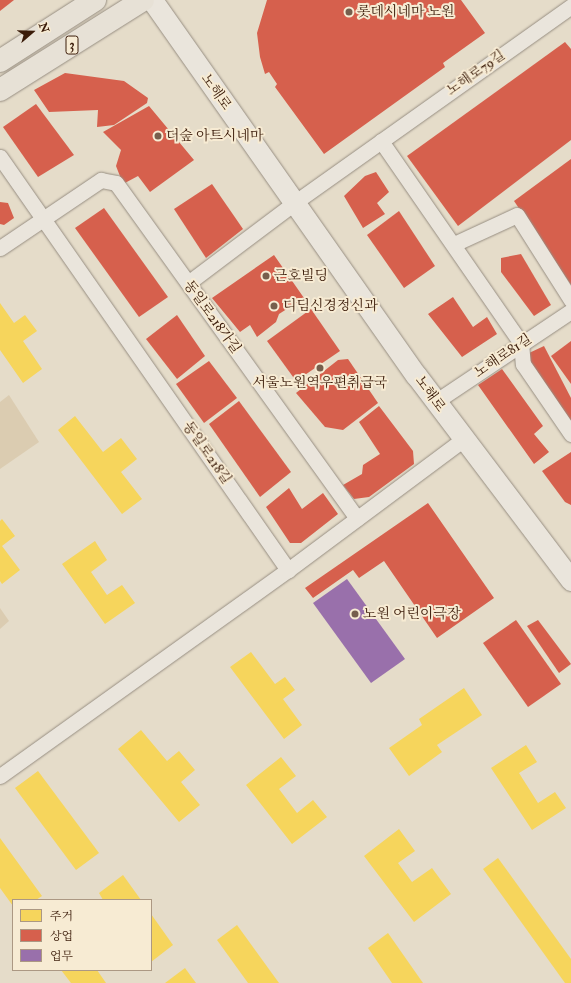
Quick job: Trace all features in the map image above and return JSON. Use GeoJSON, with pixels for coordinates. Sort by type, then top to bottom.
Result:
{"type":"FeatureCollection","features":[{"type":"Feature","properties":{"kind":"main road","name":"3"},"geometry":{"type":"LineString","coordinates":[[0,61],[95,0]]}},
{"type":"Feature","properties":{"kind":"main road","name":"3"},"geometry":{"type":"LineString","coordinates":[[0,90],[143,0]]}},
{"type":"Feature","properties":{"kind":"main road","name":"노해로"},"geometry":{"type":"LineString","coordinates":[[152,0],[435,402],[571,580]]}},
{"type":"Feature","properties":{"kind":"street","name":"노해로79길"},"geometry":{"type":"LineString","coordinates":[[294,203],[571,6]]}},
{"type":"Feature","properties":{"kind":"street"},"geometry":{"type":"LineString","coordinates":[[381,141],[454,244],[521,343],[523,364],[571,434]]}},
{"type":"Feature","properties":{"kind":"street","name":"동일로218길"},"geometry":{"type":"LineString","coordinates":[[0,157],[288,570]]}},
{"type":"Feature","properties":{"kind":"street","name":"동일로218가길"},"geometry":{"type":"LineString","coordinates":[[0,248],[101,180],[116,183],[357,519]]}},
{"type":"Feature","properties":{"kind":"street"},"geometry":{"type":"LineString","coordinates":[[188,283],[294,203]]}},
{"type":"Feature","properties":{"kind":"street"},"geometry":{"type":"LineString","coordinates":[[454,244],[517,215],[571,300]]}},
{"type":"Feature","properties":{"kind":"street","name":"노해로81길"},"geometry":{"type":"LineString","coordinates":[[435,402],[521,343],[571,311]]}},
{"type":"Feature","properties":{"kind":"street"},"geometry":{"type":"LineString","coordinates":[[0,776],[288,570],[464,439]]}},
{"type":"Feature","properties":{"kind":"shaded area"},"geometry":{"type":"Polygon","coordinates":[[[9,395],[39,442],[0,469],[0,402],[9,395]]]}},
{"type":"Feature","properties":{"kind":"shaded area"},"geometry":{"type":"Polygon","coordinates":[[[0,608],[9,621],[0,629],[0,608]]]}},
{"type":"Feature","properties":{"kind":"building: 주거"},"geometry":{"type":"Polygon","coordinates":[[[0,303],[14,323],[25,315],[37,331],[23,341],[42,369],[23,383],[0,350],[0,303]]]}},
{"type":"Feature","properties":{"kind":"building: 주거"},"geometry":{"type":"Polygon","coordinates":[[[75,416],[103,452],[121,438],[137,459],[121,472],[142,499],[122,514],[58,430],[75,416]]]}},
{"type":"Feature","properties":{"kind":"building: 주거"},"geometry":{"type":"Polygon","coordinates":[[[2,519],[15,536],[2,546],[20,570],[2,584],[0,581],[0,521],[2,519]]]}},
{"type":"Feature","properties":{"kind":"building: 주거"},"geometry":{"type":"Polygon","coordinates":[[[95,541],[107,560],[91,572],[107,595],[122,585],[135,603],[105,624],[62,564],[95,541]]]}},
{"type":"Feature","properties":{"kind":"building: 주거"},"geometry":{"type":"Polygon","coordinates":[[[251,652],[275,684],[285,677],[295,690],[283,699],[302,725],[284,739],[230,667],[251,652]]]}},
{"type":"Feature","properties":{"kind":"building: 주거"},"geometry":{"type":"Polygon","coordinates":[[[464,688],[482,715],[437,745],[442,752],[409,776],[389,748],[422,725],[419,719],[464,688]]]}},
{"type":"Feature","properties":{"kind":"building: 주거"},"geometry":{"type":"Polygon","coordinates":[[[141,730],[167,761],[179,751],[195,770],[181,782],[200,805],[179,822],[118,749],[141,730]]]}},
{"type":"Feature","properties":{"kind":"building: 주거"},"geometry":{"type":"Polygon","coordinates":[[[526,745],[537,762],[519,773],[538,803],[555,792],[566,808],[532,830],[491,768],[526,745]]]}},
{"type":"Feature","properties":{"kind":"building: 주거"},"geometry":{"type":"Polygon","coordinates":[[[281,757],[296,776],[279,789],[297,813],[313,800],[327,817],[292,844],[246,785],[281,757]]]}},
{"type":"Feature","properties":{"kind":"building: 주거"},"geometry":{"type":"Polygon","coordinates":[[[38,771],[99,853],[76,870],[15,788],[38,771]]]}},
{"type":"Feature","properties":{"kind":"building: 주거"},"geometry":{"type":"Polygon","coordinates":[[[399,829],[415,851],[398,863],[412,882],[432,868],[451,894],[414,922],[364,856],[399,829]]]}},
{"type":"Feature","properties":{"kind":"building: 주거"},"geometry":{"type":"Polygon","coordinates":[[[0,838],[42,896],[38,899],[12,899],[12,905],[0,888],[0,838]]]}},
{"type":"Feature","properties":{"kind":"building: 주거"},"geometry":{"type":"Polygon","coordinates":[[[498,858],[571,959],[571,983],[565,983],[483,869],[498,858]]]}},
{"type":"Feature","properties":{"kind":"building: 주거"},"geometry":{"type":"Polygon","coordinates":[[[123,875],[140,899],[102,899],[99,893],[123,875]]]}},
{"type":"Feature","properties":{"kind":"building: 주거"},"geometry":{"type":"Polygon","coordinates":[[[152,915],[173,945],[152,961],[152,915]]]}},
{"type":"Feature","properties":{"kind":"building: 주거"},"geometry":{"type":"Polygon","coordinates":[[[237,925],[279,983],[248,983],[217,940],[237,925]]]}},
{"type":"Feature","properties":{"kind":"building: 주거"},"geometry":{"type":"Polygon","coordinates":[[[388,933],[423,983],[392,983],[368,948],[388,933]]]}},
{"type":"Feature","properties":{"kind":"building: 주거"},"geometry":{"type":"Polygon","coordinates":[[[185,968],[196,983],[165,983],[185,968]]]}},
{"type":"Feature","properties":{"kind":"building: 주거"},"geometry":{"type":"Polygon","coordinates":[[[62,971],[98,971],[106,983],[71,983],[62,971]]]}},
{"type":"Feature","properties":{"kind":"building: 상업"},"geometry":{"type":"Polygon","coordinates":[[[0,0],[14,0],[0,11],[0,0]]]}},
{"type":"Feature","properties":{"kind":"building: 상업"},"geometry":{"type":"Polygon","coordinates":[[[267,0],[461,0],[485,33],[443,63],[445,67],[324,154],[275,87],[277,84],[269,72],[265,74],[260,57],[257,33],[267,0]]]}},
{"type":"Feature","properties":{"kind":"building: 상업"},"geometry":{"type":"Polygon","coordinates":[[[565,42],[571,49],[571,140],[458,226],[407,156],[565,42]]]}},
{"type":"Feature","properties":{"kind":"building: 상업"},"geometry":{"type":"Polygon","coordinates":[[[65,73],[124,81],[148,98],[147,103],[114,125],[97,127],[98,110],[49,112],[34,90],[65,73]]]}},
{"type":"Feature","properties":{"kind":"building: 상업"},"geometry":{"type":"Polygon","coordinates":[[[36,104],[74,155],[38,177],[3,127],[36,104]]]}},
{"type":"Feature","properties":{"kind":"building: 상업"},"geometry":{"type":"Polygon","coordinates":[[[149,106],[194,160],[150,192],[138,176],[123,184],[116,166],[121,150],[103,132],[149,106]]]}},
{"type":"Feature","properties":{"kind":"building: 상업"},"geometry":{"type":"Polygon","coordinates":[[[571,159],[571,285],[514,201],[571,159]]]}},
{"type":"Feature","properties":{"kind":"building: 상업"},"geometry":{"type":"Polygon","coordinates":[[[376,172],[389,192],[377,203],[385,214],[363,228],[344,196],[365,176],[376,172]]]}},
{"type":"Feature","properties":{"kind":"building: 상업"},"geometry":{"type":"Polygon","coordinates":[[[212,184],[243,229],[206,258],[174,209],[212,184]]]}},
{"type":"Feature","properties":{"kind":"building: 상업"},"geometry":{"type":"Polygon","coordinates":[[[0,202],[8,203],[14,218],[4,225],[0,224],[0,202]]]}},
{"type":"Feature","properties":{"kind":"building: 상업"},"geometry":{"type":"Polygon","coordinates":[[[104,208],[168,297],[139,317],[75,228],[104,208]]]}},
{"type":"Feature","properties":{"kind":"building: 상업"},"geometry":{"type":"Polygon","coordinates":[[[399,211],[435,266],[404,288],[367,235],[399,211]]]}},
{"type":"Feature","properties":{"kind":"building: 상업"},"geometry":{"type":"Polygon","coordinates":[[[521,254],[551,305],[534,316],[501,272],[501,258],[521,254]]]}},
{"type":"Feature","properties":{"kind":"building: 상업","name":"근호빌딩"},"geometry":{"type":"Polygon","coordinates":[[[274,255],[304,298],[279,314],[276,322],[257,337],[250,325],[240,332],[212,298],[274,255]]]}},
{"type":"Feature","properties":{"kind":"building: 상업"},"geometry":{"type":"Polygon","coordinates":[[[453,297],[473,327],[487,317],[497,334],[462,357],[428,314],[453,297]]]}},
{"type":"Feature","properties":{"kind":"building: 상업"},"geometry":{"type":"Polygon","coordinates":[[[311,309],[340,351],[296,381],[267,341],[311,309]]]}},
{"type":"Feature","properties":{"kind":"building: 상업"},"geometry":{"type":"Polygon","coordinates":[[[177,315],[205,356],[177,379],[146,339],[177,315]]]}},
{"type":"Feature","properties":{"kind":"building: 상업"},"geometry":{"type":"Polygon","coordinates":[[[571,341],[571,384],[551,356],[571,341]]]}},
{"type":"Feature","properties":{"kind":"building: 상업"},"geometry":{"type":"Polygon","coordinates":[[[544,346],[571,398],[571,428],[529,365],[529,353],[544,346]]]}},
{"type":"Feature","properties":{"kind":"building: 상업"},"geometry":{"type":"Polygon","coordinates":[[[348,359],[378,403],[343,430],[325,427],[296,393],[338,360],[348,359]]]}},
{"type":"Feature","properties":{"kind":"building: 상업"},"geometry":{"type":"Polygon","coordinates":[[[209,361],[237,398],[204,423],[176,384],[209,361]]]}},
{"type":"Feature","properties":{"kind":"building: 상업"},"geometry":{"type":"Polygon","coordinates":[[[502,369],[543,426],[534,434],[549,452],[534,464],[478,385],[502,369]]]}},
{"type":"Feature","properties":{"kind":"building: 상업"},"geometry":{"type":"Polygon","coordinates":[[[239,401],[291,472],[260,497],[209,424],[239,401]]]}},
{"type":"Feature","properties":{"kind":"building: 상업"},"geometry":{"type":"Polygon","coordinates":[[[379,406],[413,451],[414,464],[369,497],[354,499],[343,485],[362,474],[363,465],[380,454],[359,422],[379,406]]]}},
{"type":"Feature","properties":{"kind":"building: 상업"},"geometry":{"type":"Polygon","coordinates":[[[571,452],[571,505],[565,502],[542,471],[571,452]]]}},
{"type":"Feature","properties":{"kind":"building: 상업"},"geometry":{"type":"Polygon","coordinates":[[[289,488],[302,509],[323,493],[338,514],[301,543],[290,543],[266,507],[289,488]]]}},
{"type":"Feature","properties":{"kind":"building: 상업"},"geometry":{"type":"Polygon","coordinates":[[[428,503],[494,598],[437,638],[384,561],[359,578],[353,570],[313,598],[305,588],[428,503]]]}},
{"type":"Feature","properties":{"kind":"building: 상업"},"geometry":{"type":"Polygon","coordinates":[[[516,620],[561,684],[528,707],[483,643],[516,620]]]}},
{"type":"Feature","properties":{"kind":"building: 상업"},"geometry":{"type":"Polygon","coordinates":[[[538,620],[571,664],[559,673],[527,626],[538,620]]]}},
{"type":"Feature","properties":{"kind":"building: 업무"},"geometry":{"type":"Polygon","coordinates":[[[347,579],[405,659],[371,683],[313,603],[347,579]]]}},
{"type":"Feature","properties":{"kind":"place","name":"롯데시네마 노원"},"geometry":{"type":"Point","coordinates":[349,12]}},
{"type":"Feature","properties":{"kind":"place","name":"더숲 아트시네마"},"geometry":{"type":"Point","coordinates":[158,136]}},
{"type":"Feature","properties":{"kind":"place","name":"근호빌딩"},"geometry":{"type":"Point","coordinates":[266,276]}},
{"type":"Feature","properties":{"kind":"place","name":"디딤신경정신과"},"geometry":{"type":"Point","coordinates":[274,306]}},
{"type":"Feature","properties":{"kind":"place","name":"서울노원역우편취급국"},"geometry":{"type":"Point","coordinates":[320,368]}},
{"type":"Feature","properties":{"kind":"place","name":"노원 어린이극장"},"geometry":{"type":"Point","coordinates":[355,614]}}]}
